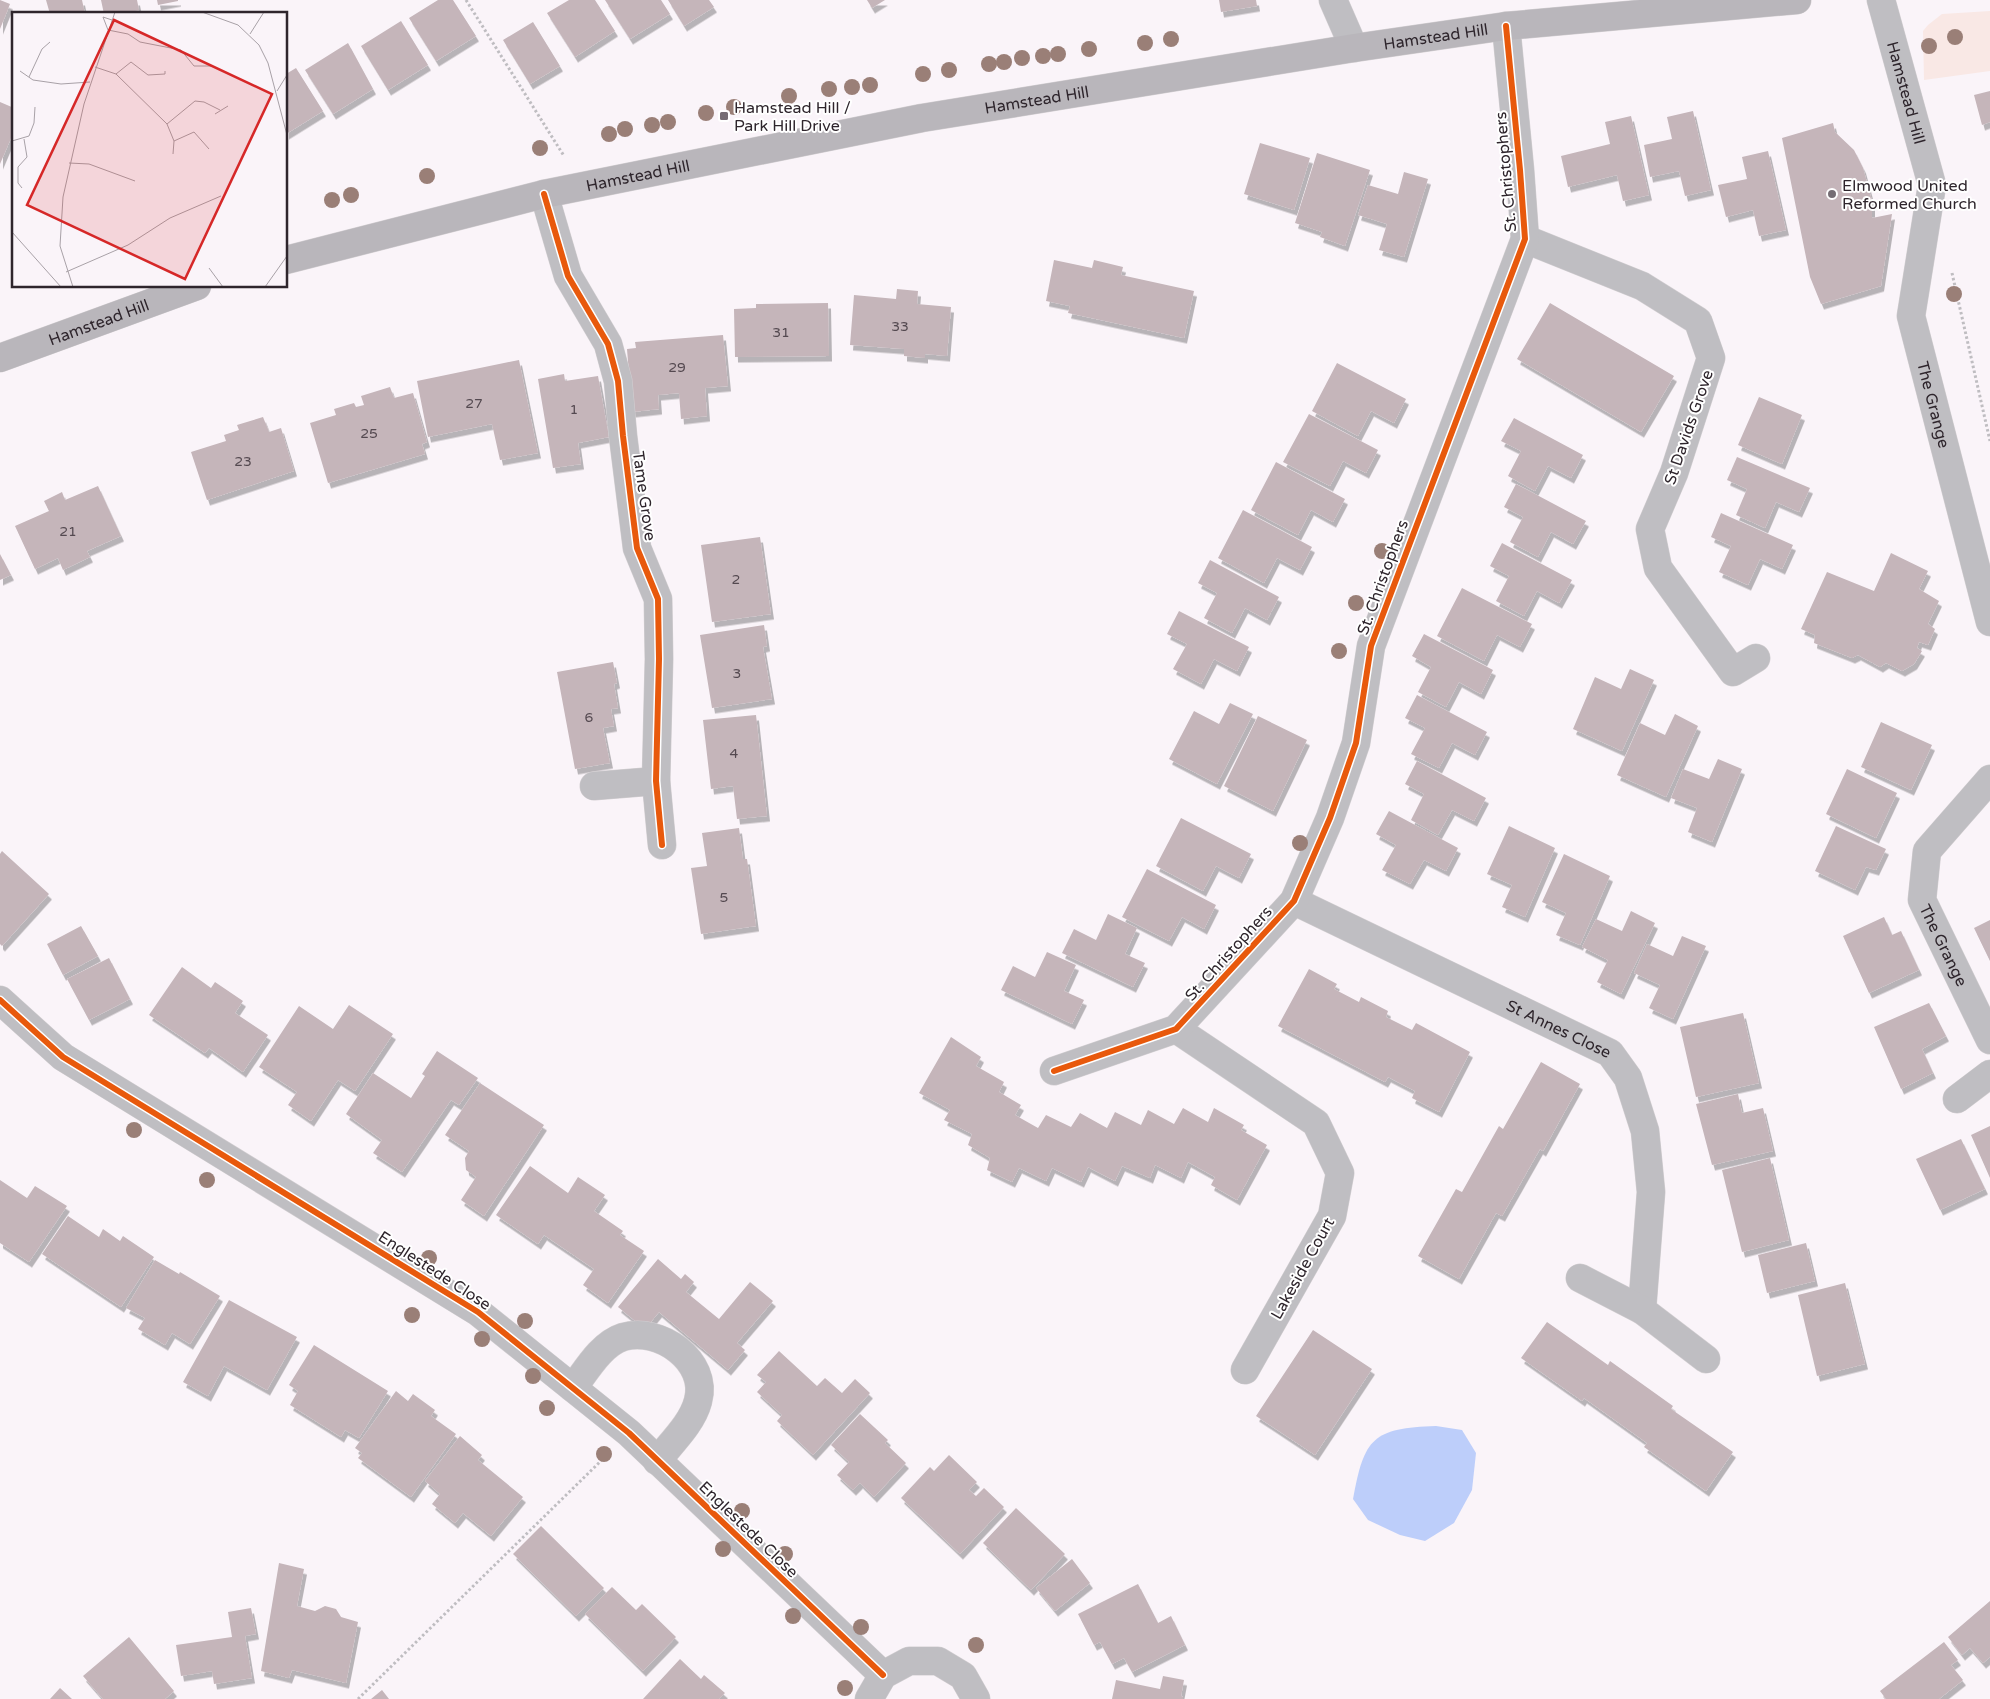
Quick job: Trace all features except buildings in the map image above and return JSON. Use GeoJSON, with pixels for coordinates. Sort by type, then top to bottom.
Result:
{"type":"FeatureCollection","features":[{"type":"Feature","properties":{"kind":"main road","name":"Hamstead Hill"},"geometry":{"type":"LineString","coordinates":[[288,259],[582,185],[922,118],[1354,48],[1506,26],[1797,0]]}},
{"type":"Feature","properties":{"kind":"main road","name":"Hamstead Hill"},"geometry":{"type":"LineString","coordinates":[[0,358],[192,288]]}},
{"type":"Feature","properties":{"kind":"street"},"geometry":{"type":"LineString","coordinates":[[1333,0],[1354,48]]}},
{"type":"Feature","properties":{"kind":"street","name":"Hamstead Hill"},"geometry":{"type":"LineString","coordinates":[[1881,0],[1932,185]]}},
{"type":"Feature","properties":{"kind":"street","name":"St. Christophers"},"geometry":{"type":"LineString","coordinates":[[1054,1071],[1176,1030],[1294,901],[1330,818],[1356,743],[1371,646],[1525,239],[1506,26]]}},
{"type":"Feature","properties":{"kind":"street","name":"The Grange"},"geometry":{"type":"LineString","coordinates":[[1932,185],[1911,316],[1990,622]]}},
{"type":"Feature","properties":{"kind":"street","name":"Tame Grove"},"geometry":{"type":"LineString","coordinates":[[544,194],[568,276],[608,344],[618,381],[637,548],[658,599],[659,659],[656,781],[662,845]]}},
{"type":"Feature","properties":{"kind":"street","name":"St Davids Grove"},"geometry":{"type":"LineString","coordinates":[[1525,239],[1642,286],[1698,321],[1711,358],[1674,473],[1650,529],[1658,568],[1733,672],[1756,658]]}},
{"type":"Feature","properties":{"kind":"street","name":"The Grange"},"geometry":{"type":"LineString","coordinates":[[1990,780],[1926,851],[1922,900],[1990,1040]]}},
{"type":"Feature","properties":{"kind":"street"},"geometry":{"type":"LineString","coordinates":[[594,786],[656,781]]}},
{"type":"Feature","properties":{"kind":"street","name":"St Annes Close"},"geometry":{"type":"LineString","coordinates":[[1294,901],[1610,1053],[1628,1078],[1645,1131],[1651,1192],[1642,1310]]}},
{"type":"Feature","properties":{"kind":"street","name":"Englestede Close"},"geometry":{"type":"LineString","coordinates":[[0,1000],[63,1057],[478,1312],[629,1433],[883,1675]]}},
{"type":"Feature","properties":{"kind":"street","name":"Lakeside Court"},"geometry":{"type":"LineString","coordinates":[[1176,1030],[1316,1123],[1340,1172],[1332,1216],[1245,1370]]}},
{"type":"Feature","properties":{"kind":"street"},"geometry":{"type":"LineString","coordinates":[[1957,1099],[1990,1074]]}},
{"type":"Feature","properties":{"kind":"street"},"geometry":{"type":"LineString","coordinates":[[1580,1278],[1642,1310],[1706,1360]]}},
{"type":"Feature","properties":{"kind":"street"},"geometry":{"type":"LineString","coordinates":[[573,1388],[591,1363],[612,1343],[624,1337],[645,1336],[662,1339],[680,1352],[695,1367],[700,1387],[698,1401],[692,1416],[657,1461]]}},
{"type":"Feature","properties":{"kind":"street"},"geometry":{"type":"LineString","coordinates":[[869,1699],[883,1675],[908,1661],[938,1661],[963,1676],[976,1699]]}},
{"type":"Feature","properties":{"kind":"path"},"geometry":{"type":"LineString","coordinates":[[466,0],[582,185]]}},
{"type":"Feature","properties":{"kind":"path"},"geometry":{"type":"LineString","coordinates":[[1951,270],[1990,441]]}},
{"type":"Feature","properties":{"kind":"path"},"geometry":{"type":"LineString","coordinates":[[358,1699],[629,1433]]}},
{"type":"Feature","properties":{"kind":"shaded area"},"geometry":{"type":"Polygon","coordinates":[[[1990,11],[1990,71],[1924,80],[1923,31],[1928,25],[1942,14],[1990,11]]]}},
{"type":"Feature","properties":{"kind":"water"},"geometry":{"type":"Polygon","coordinates":[[[1436,1426],[1462,1430],[1476,1453],[1472,1490],[1454,1523],[1425,1541],[1400,1535],[1368,1520],[1353,1499],[1357,1478],[1367,1450],[1375,1440],[1385,1434],[1415,1427],[1436,1426]]]}},
{"type":"Feature","properties":{"kind":"cycle path"},"geometry":{"type":"LineString","coordinates":[[1054,1071],[1176,1029],[1294,901],[1330,818],[1356,743],[1371,646],[1525,239],[1506,26]]}},
{"type":"Feature","properties":{"kind":"cycle path"},"geometry":{"type":"LineString","coordinates":[[544,194],[568,276],[608,344],[618,381],[637,548],[658,599],[659,659],[656,781],[662,845]]}},
{"type":"Feature","properties":{"kind":"cycle path"},"geometry":{"type":"LineString","coordinates":[[0,1000],[63,1057],[478,1312],[629,1433],[883,1675]]}},
{"type":"Feature","properties":{"kind":"place","name":"Hamstead Hill / Park Hill Drive"},"geometry":{"type":"Point","coordinates":[724,116]}},
{"type":"Feature","properties":{"kind":"place","name":"Elmwood United Reformed Church"},"geometry":{"type":"Point","coordinates":[1832,194]}}]}
